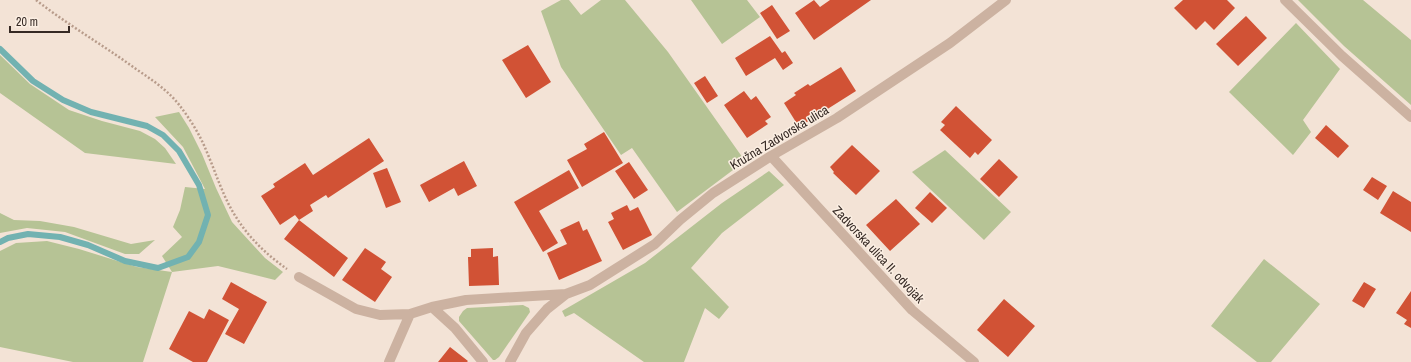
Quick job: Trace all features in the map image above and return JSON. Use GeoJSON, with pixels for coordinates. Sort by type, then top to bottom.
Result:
{"type":"FeatureCollection","features":[{"type":"Feature","properties":{"kind":"street","name":"Kružna Zadvorska ulica"},"geometry":{"type":"LineString","coordinates":[[299,277],[356,309],[380,315],[410,314],[432,307],[466,300],[566,294],[590,285],[655,244],[680,220],[714,193],[772,156],[837,118],[944,47],[1006,0]]}},
{"type":"Feature","properties":{"kind":"street"},"geometry":{"type":"LineString","coordinates":[[1285,0],[1342,56],[1411,117]]}},
{"type":"Feature","properties":{"kind":"street","name":"Zadvorska ulica II. odvojak"},"geometry":{"type":"LineString","coordinates":[[772,156],[912,310],[974,362]]}},
{"type":"Feature","properties":{"kind":"street","name":"Kružna Zadvorska ulica"},"geometry":{"type":"LineString","coordinates":[[510,362],[526,333],[547,309],[566,294]]}},
{"type":"Feature","properties":{"kind":"street"},"geometry":{"type":"LineString","coordinates":[[432,307],[455,328],[483,362]]}},
{"type":"Feature","properties":{"kind":"street"},"geometry":{"type":"LineString","coordinates":[[389,362],[410,314]]}},
{"type":"Feature","properties":{"kind":"path"},"geometry":{"type":"LineString","coordinates":[[36,0],[60,19],[121,58],[166,90],[180,106],[206,149],[219,183],[235,217],[252,238],[272,258],[299,277]]}},
{"type":"Feature","properties":{"kind":"green space"},"geometry":{"type":"Polygon","coordinates":[[[561,0],[569,0],[581,15],[601,0],[625,0],[668,52],[745,161],[677,212],[632,148],[621,155],[561,67],[541,11],[561,0]]]}},
{"type":"Feature","properties":{"kind":"green space"},"geometry":{"type":"Polygon","coordinates":[[[691,0],[747,0],[760,17],[722,44],[691,0]]]}},
{"type":"Feature","properties":{"kind":"green space"},"geometry":{"type":"Polygon","coordinates":[[[1298,0],[1363,0],[1411,40],[1411,105],[1344,46],[1298,0]]]}},
{"type":"Feature","properties":{"kind":"green space"},"geometry":{"type":"Polygon","coordinates":[[[1296,23],[1340,69],[1303,120],[1311,132],[1293,155],[1229,92],[1296,23]]]}},
{"type":"Feature","properties":{"kind":"green space"},"geometry":{"type":"Polygon","coordinates":[[[0,55],[30,84],[69,110],[140,131],[155,139],[165,148],[176,164],[85,153],[0,93],[0,55]]]}},
{"type":"Feature","properties":{"kind":"green space"},"geometry":{"type":"Polygon","coordinates":[[[179,112],[202,154],[232,222],[265,258],[283,272],[275,280],[218,266],[172,272],[162,256],[182,237],[173,227],[180,210],[185,187],[205,189],[183,147],[155,117],[179,112]]]}},
{"type":"Feature","properties":{"kind":"green space"},"geometry":{"type":"Polygon","coordinates":[[[945,150],[1011,212],[984,240],[912,172],[945,150]]]}},
{"type":"Feature","properties":{"kind":"green space"},"geometry":{"type":"Polygon","coordinates":[[[769,171],[784,185],[722,233],[691,268],[729,307],[719,319],[705,308],[684,362],[644,362],[574,313],[565,317],[562,311],[645,263],[722,203],[769,171]]]}},
{"type":"Feature","properties":{"kind":"green space"},"geometry":{"type":"Polygon","coordinates":[[[0,213],[14,220],[40,221],[74,227],[131,244],[155,240],[139,254],[125,254],[65,232],[27,228],[0,233],[0,213]]]}},
{"type":"Feature","properties":{"kind":"green space"},"geometry":{"type":"Polygon","coordinates":[[[47,241],[137,267],[172,272],[143,362],[73,362],[0,347],[0,251],[16,243],[47,241]]]}},
{"type":"Feature","properties":{"kind":"green space"},"geometry":{"type":"Polygon","coordinates":[[[1264,259],[1320,304],[1271,362],[1257,362],[1211,326],[1264,259]]]}},
{"type":"Feature","properties":{"kind":"green space"},"geometry":{"type":"Polygon","coordinates":[[[523,305],[529,308],[530,312],[499,357],[495,360],[493,360],[459,321],[459,317],[467,308],[523,305]]]}},
{"type":"Feature","properties":{"kind":"building"},"geometry":{"type":"Polygon","coordinates":[[[814,0],[820,7],[830,0],[871,0],[814,40],[795,13],[814,0]]]}},
{"type":"Feature","properties":{"kind":"building"},"geometry":{"type":"Polygon","coordinates":[[[1183,0],[1227,0],[1235,8],[1214,30],[1205,21],[1196,30],[1174,8],[1183,0]]]}},
{"type":"Feature","properties":{"kind":"building"},"geometry":{"type":"Polygon","coordinates":[[[772,5],[790,31],[777,39],[760,13],[772,5]]]}},
{"type":"Feature","properties":{"kind":"building"},"geometry":{"type":"Polygon","coordinates":[[[1246,16],[1267,38],[1238,66],[1216,44],[1246,16]]]}},
{"type":"Feature","properties":{"kind":"building"},"geometry":{"type":"Polygon","coordinates":[[[770,36],[782,53],[785,51],[793,63],[783,70],[775,58],[746,76],[735,58],[770,36]]]}},
{"type":"Feature","properties":{"kind":"building"},"geometry":{"type":"Polygon","coordinates":[[[528,45],[551,82],[526,98],[502,60],[528,45]]]}},
{"type":"Feature","properties":{"kind":"building"},"geometry":{"type":"Polygon","coordinates":[[[841,67],[856,91],[799,127],[784,103],[796,95],[794,93],[808,84],[810,86],[841,67]]]}},
{"type":"Feature","properties":{"kind":"building"},"geometry":{"type":"Polygon","coordinates":[[[705,76],[718,96],[707,103],[694,83],[705,76]]]}},
{"type":"Feature","properties":{"kind":"building"},"geometry":{"type":"Polygon","coordinates":[[[744,91],[751,100],[756,96],[771,117],[765,121],[768,124],[747,138],[724,105],[744,91]]]}},
{"type":"Feature","properties":{"kind":"building"},"geometry":{"type":"Polygon","coordinates":[[[956,106],[992,140],[978,155],[975,152],[970,158],[940,130],[945,125],[941,122],[956,106]]]}},
{"type":"Feature","properties":{"kind":"building"},"geometry":{"type":"Polygon","coordinates":[[[1326,125],[1349,146],[1338,158],[1315,138],[1326,125]]]}},
{"type":"Feature","properties":{"kind":"building"},"geometry":{"type":"Polygon","coordinates":[[[604,132],[623,163],[582,187],[567,160],[587,149],[584,144],[604,132]]]}},
{"type":"Feature","properties":{"kind":"building"},"geometry":{"type":"Polygon","coordinates":[[[369,138],[384,161],[328,198],[326,195],[310,205],[313,211],[299,220],[295,215],[280,225],[261,196],[275,187],[273,184],[305,163],[313,175],[369,138]]]}},
{"type":"Feature","properties":{"kind":"building"},"geometry":{"type":"Polygon","coordinates":[[[852,145],[880,171],[856,195],[833,173],[834,172],[830,167],[852,145]]]}},
{"type":"Feature","properties":{"kind":"building"},"geometry":{"type":"Polygon","coordinates":[[[999,159],[1018,177],[999,197],[980,179],[999,159]]]}},
{"type":"Feature","properties":{"kind":"building"},"geometry":{"type":"Polygon","coordinates":[[[464,161],[477,186],[458,196],[454,188],[429,202],[420,185],[464,161]]]}},
{"type":"Feature","properties":{"kind":"building"},"geometry":{"type":"Polygon","coordinates":[[[629,162],[648,190],[634,199],[615,171],[629,162]]]}},
{"type":"Feature","properties":{"kind":"building"},"geometry":{"type":"Polygon","coordinates":[[[387,168],[401,202],[386,208],[373,173],[387,168]]]}},
{"type":"Feature","properties":{"kind":"building"},"geometry":{"type":"Polygon","coordinates":[[[569,170],[579,188],[539,211],[558,243],[543,252],[514,202],[569,170]]]}},
{"type":"Feature","properties":{"kind":"building"},"geometry":{"type":"Polygon","coordinates":[[[1372,177],[1387,186],[1378,200],[1363,190],[1372,177]]]}},
{"type":"Feature","properties":{"kind":"building"},"geometry":{"type":"Polygon","coordinates":[[[1393,191],[1411,202],[1411,232],[1380,213],[1393,191]]]}},
{"type":"Feature","properties":{"kind":"building"},"geometry":{"type":"Polygon","coordinates":[[[930,192],[947,208],[932,223],[915,208],[930,192]]]}},
{"type":"Feature","properties":{"kind":"building"},"geometry":{"type":"Polygon","coordinates":[[[896,199],[920,224],[890,251],[866,225],[896,199]]]}},
{"type":"Feature","properties":{"kind":"building"},"geometry":{"type":"Polygon","coordinates":[[[627,205],[630,211],[638,207],[652,235],[623,250],[608,222],[614,219],[611,213],[627,205]]]}},
{"type":"Feature","properties":{"kind":"building"},"geometry":{"type":"Polygon","coordinates":[[[299,220],[348,258],[334,277],[284,239],[299,220]]]}},
{"type":"Feature","properties":{"kind":"building"},"geometry":{"type":"Polygon","coordinates":[[[579,221],[583,231],[587,229],[602,261],[559,280],[547,253],[567,244],[560,230],[579,221]]]}},
{"type":"Feature","properties":{"kind":"building"},"geometry":{"type":"Polygon","coordinates":[[[365,248],[386,262],[381,269],[392,277],[375,302],[342,280],[365,248]]]}},
{"type":"Feature","properties":{"kind":"building"},"geometry":{"type":"Polygon","coordinates":[[[493,248],[493,257],[498,256],[499,285],[469,286],[468,257],[471,257],[471,249],[493,248]]]}},
{"type":"Feature","properties":{"kind":"building"},"geometry":{"type":"Polygon","coordinates":[[[231,282],[267,302],[244,344],[225,334],[239,309],[222,299],[231,282]]]}},
{"type":"Feature","properties":{"kind":"building"},"geometry":{"type":"Polygon","coordinates":[[[1364,282],[1376,289],[1364,308],[1352,301],[1364,282]]]}},
{"type":"Feature","properties":{"kind":"building"},"geometry":{"type":"Polygon","coordinates":[[[1411,291],[1411,328],[1404,324],[1407,320],[1396,313],[1411,291]]]}},
{"type":"Feature","properties":{"kind":"building"},"geometry":{"type":"Polygon","coordinates":[[[1004,299],[1035,326],[1008,357],[977,330],[1004,299]]]}},
{"type":"Feature","properties":{"kind":"building"},"geometry":{"type":"Polygon","coordinates":[[[209,309],[229,320],[207,362],[193,362],[169,349],[189,311],[204,319],[209,309]]]}},
{"type":"Feature","properties":{"kind":"building"},"geometry":{"type":"Polygon","coordinates":[[[450,347],[468,361],[438,362],[450,347]]]}},
{"type":"Feature","properties":{"kind":"waterway"},"geometry":{"type":"LineString","coordinates":[[0,49],[33,81],[63,100],[91,112],[147,126],[163,135],[179,151],[199,185],[208,215],[199,242],[188,257],[158,268],[125,261],[88,245],[60,237],[28,234],[8,238],[0,242]]}}]}
